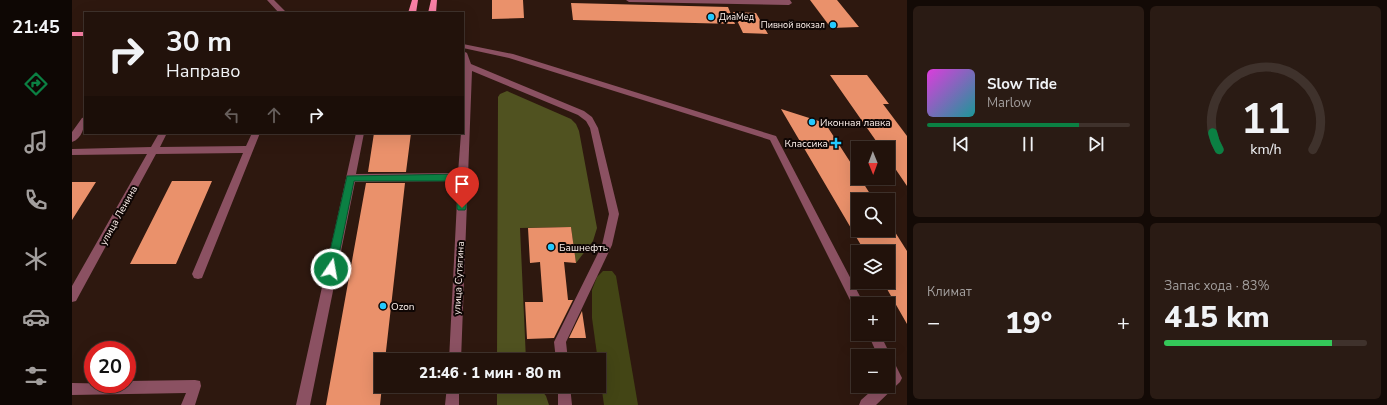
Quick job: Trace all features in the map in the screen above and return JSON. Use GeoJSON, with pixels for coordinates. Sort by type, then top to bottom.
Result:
{"type":"FeatureCollection","features":[{"type":"Feature","properties":{"kind":"main road"},"geometry":{"type":"LineString","coordinates":[[412,12],[415,0]]}},
{"type":"Feature","properties":{"kind":"main road"},"geometry":{"type":"LineString","coordinates":[[432,12],[434,0]]}},
{"type":"Feature","properties":{"kind":"main road"},"geometry":{"type":"LineString","coordinates":[[72,34],[84,34]]}},
{"type":"Feature","properties":{"kind":"street"},"geometry":{"type":"LineString","coordinates":[[270,0],[282,12]]}},
{"type":"Feature","properties":{"kind":"street"},"geometry":{"type":"LineString","coordinates":[[629,0],[789,3],[787,0]]}},
{"type":"Feature","properties":{"kind":"street"},"geometry":{"type":"LineString","coordinates":[[464,46],[510,56],[773,138],[854,297]]}},
{"type":"Feature","properties":{"kind":"street","name":"улица Сутягина"},"geometry":{"type":"LineString","coordinates":[[455,353],[468,66],[464,56]]}},
{"type":"Feature","properties":{"kind":"street"},"geometry":{"type":"LineString","coordinates":[[468,66],[581,113],[589,119],[594,128],[614,214],[607,245],[560,342],[561,353]]}},
{"type":"Feature","properties":{"kind":"street"},"geometry":{"type":"LineString","coordinates":[[72,139],[84,121]]}},
{"type":"Feature","properties":{"kind":"street","name":"улица Ленина"},"geometry":{"type":"LineString","coordinates":[[72,297],[162,134]]}},
{"type":"Feature","properties":{"kind":"street"},"geometry":{"type":"LineString","coordinates":[[198,274],[256,134]]}},
{"type":"Feature","properties":{"kind":"street"},"geometry":{"type":"LineString","coordinates":[[302,405],[360,134]]}},
{"type":"Feature","properties":{"kind":"street"},"geometry":{"type":"LineString","coordinates":[[72,152],[250,149]]}},
{"type":"Feature","properties":{"kind":"street"},"geometry":{"type":"LineString","coordinates":[[350,178],[463,177]]}},
{"type":"Feature","properties":{"kind":"street"},"geometry":{"type":"LineString","coordinates":[[72,389],[195,386],[188,405]]}},
{"type":"Feature","properties":{"kind":"street"},"geometry":{"type":"LineString","coordinates":[[452,405],[453,393]]}},
{"type":"Feature","properties":{"kind":"street"},"geometry":{"type":"LineString","coordinates":[[564,393],[565,405]]}},
{"type":"Feature","properties":{"kind":"street"},"geometry":{"type":"LineString","coordinates":[[866,405],[879,393]]}},
{"type":"Feature","properties":{"kind":"shaded area"},"geometry":{"type":"Polygon","coordinates":[[[507,91],[571,119],[576,124],[579,131],[597,228],[593,241],[576,263],[571,227],[520,228],[526,353],[497,353],[498,97],[500,94],[507,91]]]}},
{"type":"Feature","properties":{"kind":"shaded area"},"geometry":{"type":"Polygon","coordinates":[[[603,271],[612,271],[616,276],[638,405],[604,405],[602,393],[606,393],[606,353],[597,353],[592,318],[592,290],[597,277],[603,271]]]}},
{"type":"Feature","properties":{"kind":"shaded area"},"geometry":{"type":"Polygon","coordinates":[[[497,393],[544,393],[549,405],[497,405],[497,393]]]}},
{"type":"Feature","properties":{"kind":"building"},"geometry":{"type":"Polygon","coordinates":[[[492,0],[523,0],[524,18],[492,19],[492,0]]]}},
{"type":"Feature","properties":{"kind":"building"},"geometry":{"type":"Polygon","coordinates":[[[810,0],[837,0],[859,27],[831,28],[810,0]]]}},
{"type":"Feature","properties":{"kind":"building"},"geometry":{"type":"Polygon","coordinates":[[[571,3],[728,7],[735,24],[573,20],[571,3]]]}},
{"type":"Feature","properties":{"kind":"building"},"geometry":{"type":"Polygon","coordinates":[[[733,12],[756,13],[768,34],[743,33],[733,12]]]}},
{"type":"Feature","properties":{"kind":"building"},"geometry":{"type":"Polygon","coordinates":[[[830,75],[867,75],[889,104],[883,104],[907,136],[907,186],[895,168],[895,141],[876,141],[830,75]]]}},
{"type":"Feature","properties":{"kind":"building"},"geometry":{"type":"Polygon","coordinates":[[[781,109],[825,123],[851,163],[851,185],[864,185],[870,193],[851,193],[851,228],[781,109]]]}},
{"type":"Feature","properties":{"kind":"building"},"geometry":{"type":"Polygon","coordinates":[[[374,134],[411,134],[406,172],[368,172],[374,134]]]}},
{"type":"Feature","properties":{"kind":"building"},"geometry":{"type":"Polygon","coordinates":[[[172,181],[212,181],[176,264],[130,264],[172,181]]]}},
{"type":"Feature","properties":{"kind":"building"},"geometry":{"type":"Polygon","coordinates":[[[72,182],[96,182],[72,220],[72,182]]]}},
{"type":"Feature","properties":{"kind":"building"},"geometry":{"type":"Polygon","coordinates":[[[366,183],[405,183],[386,353],[374,353],[374,393],[381,393],[380,405],[326,405],[366,183]]]}},
{"type":"Feature","properties":{"kind":"building"},"geometry":{"type":"Polygon","coordinates":[[[571,227],[576,263],[564,262],[568,300],[573,300],[554,338],[527,339],[525,302],[543,302],[540,262],[530,263],[528,228],[571,227]]]}},
{"type":"Feature","properties":{"kind":"building"},"geometry":{"type":"Polygon","coordinates":[[[895,232],[907,251],[907,324],[895,303],[895,297],[892,297],[887,289],[895,289],[895,245],[861,245],[856,237],[895,237],[895,232]]]}},
{"type":"Feature","properties":{"kind":"building"},"geometry":{"type":"Polygon","coordinates":[[[582,311],[586,338],[569,338],[582,311]]]}},
{"type":"Feature","properties":{"kind":"place","name":"ДиаМед"},"geometry":{"type":"Point","coordinates":[711,17]}},
{"type":"Feature","properties":{"kind":"place","name":"Пивной вокзал"},"geometry":{"type":"Point","coordinates":[833,25]}},
{"type":"Feature","properties":{"kind":"place","name":"Иконная лавка"},"geometry":{"type":"Point","coordinates":[812,122]}},
{"type":"Feature","properties":{"kind":"place","name":"Классика"},"geometry":{"type":"Point","coordinates":[836,143]}},
{"type":"Feature","properties":{"kind":"place","name":"Башнефть"},"geometry":{"type":"Point","coordinates":[551,247]}},
{"type":"Feature","properties":{"kind":"place","name":"Ozon"},"geometry":{"type":"Point","coordinates":[383,306]}},
{"type":"Feature","properties":{"kind":"route"},"geometry":{"type":"LineString","coordinates":[[331,269],[350,178],[463,177],[462,208]]}}]}
